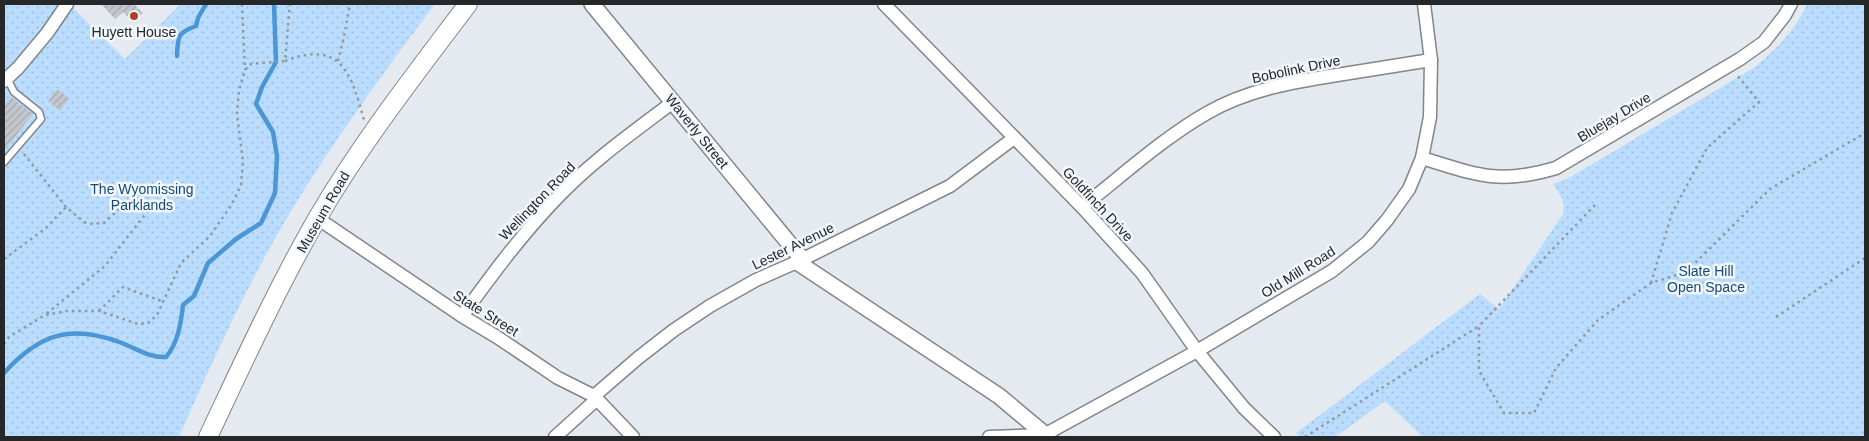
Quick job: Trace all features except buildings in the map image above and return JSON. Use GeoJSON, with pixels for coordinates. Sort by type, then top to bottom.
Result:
{"type":"FeatureCollection","features":[{"type":"Feature","properties":{"kind":"main road","name":"Museum Road"},"geometry":{"type":"LineString","coordinates":[[208,437],[275,298],[317,218],[368,139],[468,4]]}},
{"type":"Feature","properties":{"kind":"street"},"geometry":{"type":"LineString","coordinates":[[5,78],[18,68],[48,32],[67,4]]}},
{"type":"Feature","properties":{"kind":"street","name":"Waverly Street"},"geometry":{"type":"LineString","coordinates":[[592,4],[674,102],[800,260],[999,396],[1046,436]]}},
{"type":"Feature","properties":{"kind":"street","name":"Goldfinch Drive"},"geometry":{"type":"LineString","coordinates":[[884,4],[1082,207],[1142,273],[1197,351],[1244,408],[1274,437]]}},
{"type":"Feature","properties":{"kind":"street","name":"Old Mill Road"},"geometry":{"type":"LineString","coordinates":[[1046,436],[1197,351],[1332,271],[1368,242],[1387,220],[1409,189],[1422,158],[1430,117],[1431,60],[1424,4]]}},
{"type":"Feature","properties":{"kind":"street","name":"Bluejay Drive"},"geometry":{"type":"LineString","coordinates":[[1422,158],[1480,176],[1507,178],[1532,175],[1568,162],[1730,65],[1764,42],[1791,4]]}},
{"type":"Feature","properties":{"kind":"street","name":"Bobolink Drive"},"geometry":{"type":"LineString","coordinates":[[1082,207],[1178,131],[1207,112],[1227,103],[1249,94],[1296,82],[1431,60]]}},
{"type":"Feature","properties":{"kind":"street","name":"Wellington Road"},"geometry":{"type":"LineString","coordinates":[[462,316],[506,256],[554,200],[599,159],[674,102]]}},
{"type":"Feature","properties":{"kind":"street","name":"Lester Avenue"},"geometry":{"type":"LineString","coordinates":[[555,437],[660,342],[710,306],[756,280],[950,186],[1014,138]]}},
{"type":"Feature","properties":{"kind":"street","name":"State Street"},"geometry":{"type":"LineString","coordinates":[[317,218],[558,378],[596,398],[633,437]]}},
{"type":"Feature","properties":{"kind":"street"},"geometry":{"type":"LineString","coordinates":[[989,437],[1046,436]]}},
{"type":"Feature","properties":{"kind":"lane"},"geometry":{"type":"LineString","coordinates":[[4,162],[41,119],[39,112],[14,92],[5,78]]}},
{"type":"Feature","properties":{"kind":"path"},"geometry":{"type":"LineString","coordinates":[[45,315],[67,311],[99,311],[124,321],[138,324],[148,323],[157,315],[181,263],[210,236],[232,204],[241,185],[244,162],[237,114],[239,90],[244,70],[242,4]]}},
{"type":"Feature","properties":{"kind":"path"},"geometry":{"type":"LineString","coordinates":[[284,61],[290,4]]}},
{"type":"Feature","properties":{"kind":"path"},"geometry":{"type":"LineString","coordinates":[[338,61],[350,4]]}},
{"type":"Feature","properties":{"kind":"path"},"geometry":{"type":"LineString","coordinates":[[244,70],[251,64],[284,61],[296,56],[321,55],[333,57],[346,70],[363,118],[368,139]]}},
{"type":"Feature","properties":{"kind":"path"},"geometry":{"type":"LineString","coordinates":[[1651,283],[1672,213],[1707,148],[1759,102],[1730,65]]}},
{"type":"Feature","properties":{"kind":"path"},"geometry":{"type":"LineString","coordinates":[[1479,326],[1479,371],[1504,413],[1534,413],[1556,368],[1598,320],[1651,283],[1686,272],[1770,189],[1865,132]]}},
{"type":"Feature","properties":{"kind":"path"},"geometry":{"type":"LineString","coordinates":[[4,340],[45,315],[105,266],[151,208],[141,199],[131,198],[104,223],[90,224],[79,219],[66,207],[17,146]]}},
{"type":"Feature","properties":{"kind":"path"},"geometry":{"type":"LineString","coordinates":[[1304,437],[1479,326],[1595,205]]}},
{"type":"Feature","properties":{"kind":"path"},"geometry":{"type":"LineString","coordinates":[[4,259],[33,239],[66,207]]}},
{"type":"Feature","properties":{"kind":"path"},"geometry":{"type":"LineString","coordinates":[[1776,317],[1865,258]]}},
{"type":"Feature","properties":{"kind":"path"},"geometry":{"type":"LineString","coordinates":[[99,311],[123,287],[164,302]]}},
{"type":"Feature","properties":{"kind":"path"},"geometry":{"type":"LineString","coordinates":[[4,344],[9,337]]}},
{"type":"Feature","properties":{"kind":"green space","name":"The Wyomissing Parklands"},"geometry":{"type":"Polygon","coordinates":[[[4,4],[69,4],[125,59],[179,6],[176,4],[435,4],[359,108],[288,216],[244,297],[179,437],[4,437],[4,4]]]}},
{"type":"Feature","properties":{"kind":"green space","name":"Slate Hill Open Space"},"geometry":{"type":"Polygon","coordinates":[[[1807,4],[1865,4],[1865,437],[1423,437],[1385,401],[1335,437],[1300,437],[1296,433],[1480,294],[1499,309],[1563,214],[1563,201],[1553,184],[1569,178],[1755,67],[1785,38],[1807,4]]]}},
{"type":"Feature","properties":{"kind":"waterway"},"geometry":{"type":"LineString","coordinates":[[177,56],[180,36],[185,31],[196,26],[206,4]]}},
{"type":"Feature","properties":{"kind":"waterway"},"geometry":{"type":"LineString","coordinates":[[4,373],[30,349],[57,336],[72,334],[104,337],[144,353],[166,357],[173,346],[178,332],[183,305],[194,296],[208,263],[236,239],[261,223],[275,193],[277,156],[273,132],[256,104],[262,87],[276,62],[274,4]]}},
{"type":"Feature","properties":{"kind":"place","name":"Huyett House"},"geometry":{"type":"Point","coordinates":[134,16]}}]}
